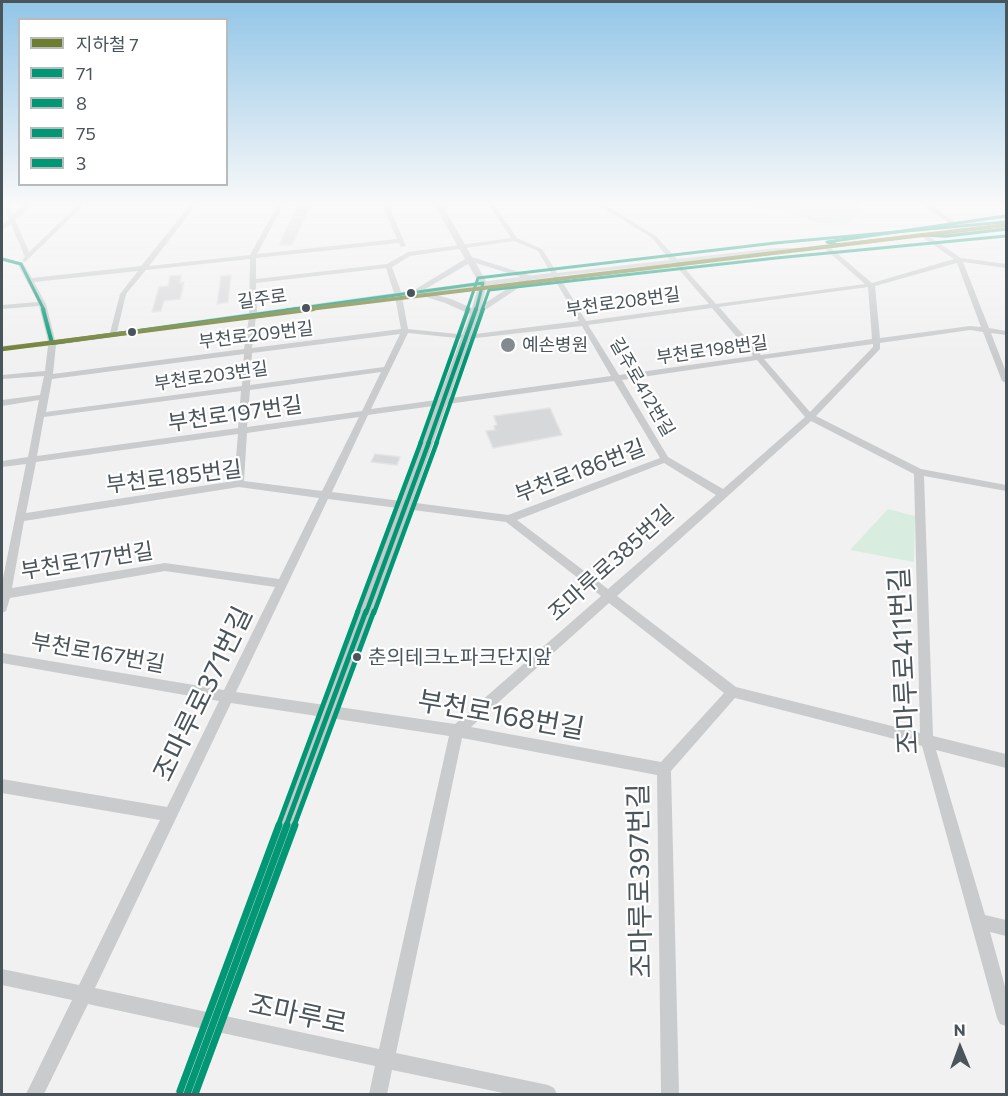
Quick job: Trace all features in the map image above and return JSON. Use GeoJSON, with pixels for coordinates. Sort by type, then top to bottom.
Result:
{"type":"FeatureCollection","features":[{"type":"Feature","properties":{"kind":"main road"},"geometry":{"type":"LineString","coordinates":[[187,1095],[476,313],[483,283],[468,255]]}},
{"type":"Feature","properties":{"kind":"main road"},"geometry":{"type":"LineString","coordinates":[[415,292],[470,259],[531,278]]}},
{"type":"Feature","properties":{"kind":"main road"},"geometry":{"type":"LineString","coordinates":[[476,313],[531,278]]}},
{"type":"Feature","properties":{"kind":"main road"},"geometry":{"type":"LineString","coordinates":[[415,292],[448,301],[476,313]]}},
{"type":"Feature","properties":{"kind":"street"},"geometry":{"type":"LineString","coordinates":[[113,334],[123,294],[154,255]]}},
{"type":"Feature","properties":{"kind":"street"},"geometry":{"type":"LineString","coordinates":[[30,280],[261,255]]}},
{"type":"Feature","properties":{"kind":"street"},"geometry":{"type":"LineString","coordinates":[[253,281],[389,266],[406,255]]}},
{"type":"Feature","properties":{"kind":"street","name":"길주로412번길"},"geometry":{"type":"LineString","coordinates":[[543,255],[665,459],[723,494]]}},
{"type":"Feature","properties":{"kind":"street"},"geometry":{"type":"LineString","coordinates":[[671,255],[810,417],[919,472],[1006,488]]}},
{"type":"Feature","properties":{"kind":"street","name":"길주로"},"geometry":{"type":"LineString","coordinates":[[2,348],[483,283],[729,255]]}},
{"type":"Feature","properties":{"kind":"street"},"geometry":{"type":"LineString","coordinates":[[836,255],[872,285],[877,341]]}},
{"type":"Feature","properties":{"kind":"street"},"geometry":{"type":"LineString","coordinates":[[951,255],[958,260],[1006,266]]}},
{"type":"Feature","properties":{"kind":"street"},"geometry":{"type":"LineString","coordinates":[[239,484],[248,351],[253,315],[253,256]]}},
{"type":"Feature","properties":{"kind":"street"},"geometry":{"type":"LineString","coordinates":[[21,264],[28,257]]}},
{"type":"Feature","properties":{"kind":"street"},"geometry":{"type":"LineString","coordinates":[[2,259],[21,264],[42,304],[52,343],[49,375],[20,518],[7,553],[2,608]]}},
{"type":"Feature","properties":{"kind":"street"},"geometry":{"type":"LineString","coordinates":[[958,260],[1006,381]]}},
{"type":"Feature","properties":{"kind":"street","name":"부천로208번길"},"geometry":{"type":"LineString","coordinates":[[467,337],[872,285],[958,260]]}},
{"type":"Feature","properties":{"kind":"street"},"geometry":{"type":"LineString","coordinates":[[389,266],[398,295],[405,331]]}},
{"type":"Feature","properties":{"kind":"street"},"geometry":{"type":"LineString","coordinates":[[2,307],[42,304]]}},
{"type":"Feature","properties":{"kind":"street","name":"부천로198번길"},"geometry":{"type":"LineString","coordinates":[[443,404],[970,328],[1006,333]]}},
{"type":"Feature","properties":{"kind":"street","name":"부천로209번길"},"geometry":{"type":"LineString","coordinates":[[2,377],[49,375],[405,331],[467,337]]}},
{"type":"Feature","properties":{"kind":"street","name":"조마루로371번길"},"geometry":{"type":"LineString","coordinates":[[35,1095],[405,331]]}},
{"type":"Feature","properties":{"kind":"street","name":"조마루로385번길"},"geometry":{"type":"LineString","coordinates":[[457,731],[810,417],[877,346],[877,341]]}},
{"type":"Feature","properties":{"kind":"street","name":"부천로203번길"},"geometry":{"type":"LineString","coordinates":[[40,416],[387,369]]}},
{"type":"Feature","properties":{"kind":"street"},"geometry":{"type":"LineString","coordinates":[[2,403],[44,397]]}},
{"type":"Feature","properties":{"kind":"street","name":"부천로197번길"},"geometry":{"type":"LineString","coordinates":[[2,464],[443,404]]}},
{"type":"Feature","properties":{"kind":"street","name":"부천로186번길"},"geometry":{"type":"LineString","coordinates":[[405,506],[509,519],[665,459]]}},
{"type":"Feature","properties":{"kind":"street","name":"조마루로411번길"},"geometry":{"type":"LineString","coordinates":[[919,472],[927,741],[1006,1018]]}},
{"type":"Feature","properties":{"kind":"street","name":"부천로185번길"},"geometry":{"type":"LineString","coordinates":[[20,518],[239,484],[405,506]]}},
{"type":"Feature","properties":{"kind":"street","name":"부천로186번길"},"geometry":{"type":"LineString","coordinates":[[509,519],[733,692]]}},
{"type":"Feature","properties":{"kind":"street","name":"부천로177번길"},"geometry":{"type":"LineString","coordinates":[[4,594],[165,567],[283,584]]}},
{"type":"Feature","properties":{"kind":"street","name":"부천로167번길"},"geometry":{"type":"LineString","coordinates":[[2,658],[330,712]]}},
{"type":"Feature","properties":{"kind":"street"},"geometry":{"type":"LineString","coordinates":[[733,692],[1006,760]]}},
{"type":"Feature","properties":{"kind":"street","name":"조마루로397번길"},"geometry":{"type":"LineString","coordinates":[[670,1095],[664,769],[733,692]]}},
{"type":"Feature","properties":{"kind":"street","name":"부천로168번길"},"geometry":{"type":"LineString","coordinates":[[330,712],[457,731],[664,769]]}},
{"type":"Feature","properties":{"kind":"street"},"geometry":{"type":"LineString","coordinates":[[378,1095],[457,731]]}},
{"type":"Feature","properties":{"kind":"street"},"geometry":{"type":"LineString","coordinates":[[2,786],[171,815]]}},
{"type":"Feature","properties":{"kind":"street"},"geometry":{"type":"LineString","coordinates":[[979,922],[1006,928]]}},
{"type":"Feature","properties":{"kind":"street","name":"조마루로"},"geometry":{"type":"LineString","coordinates":[[2,977],[548,1095]]}},
{"type":"Feature","properties":{"kind":"green space"},"geometry":{"type":"Polygon","coordinates":[[[888,509],[915,516],[914,562],[850,550],[888,509]]]}},
{"type":"Feature","properties":{"kind":"building"},"geometry":{"type":"Polygon","coordinates":[[[181,275],[180,283],[184,282],[180,299],[164,301],[161,311],[152,312],[159,287],[168,286],[170,276],[181,275]]]}},
{"type":"Feature","properties":{"kind":"building"},"geometry":{"type":"Polygon","coordinates":[[[231,275],[228,302],[217,304],[221,276],[231,275]]]}},
{"type":"Feature","properties":{"kind":"building"},"geometry":{"type":"Polygon","coordinates":[[[550,408],[562,435],[493,448],[486,431],[495,430],[494,426],[497,425],[494,416],[550,408]]]}},
{"type":"Feature","properties":{"kind":"building"},"geometry":{"type":"Polygon","coordinates":[[[375,454],[400,457],[397,465],[371,462],[375,454]]]}},
{"type":"Feature","properties":{"kind":"metro line","name":"7"},"geometry":{"type":"LineString","coordinates":[[2,349],[488,286],[750,255]]}},
{"type":"Feature","properties":{"kind":"transit line","name":"75"},"geometry":{"type":"LineString","coordinates":[[180,1091],[436,401],[478,278],[672,255]]}},
{"type":"Feature","properties":{"kind":"transit line","name":"8"},"geometry":{"type":"LineString","coordinates":[[195,1094],[450,407],[489,290],[818,255]]}},
{"type":"Feature","properties":{"kind":"transit line","name":"71"},"geometry":{"type":"LineString","coordinates":[[2,259],[21,264],[42,304],[52,343]]}},
{"type":"Feature","properties":{"kind":"transit line","name":"71"},"geometry":{"type":"LineString","coordinates":[[52,343],[483,283],[475,313],[443,404],[187,1094]]}},
{"type":"Feature","properties":{"kind":"place","name":"예손병원"},"geometry":{"type":"Point","coordinates":[508,345]}},
{"type":"Feature","properties":{"kind":"place","name":"춘의테크노파크단지앞"},"geometry":{"type":"Point","coordinates":[357,657]}}]}
